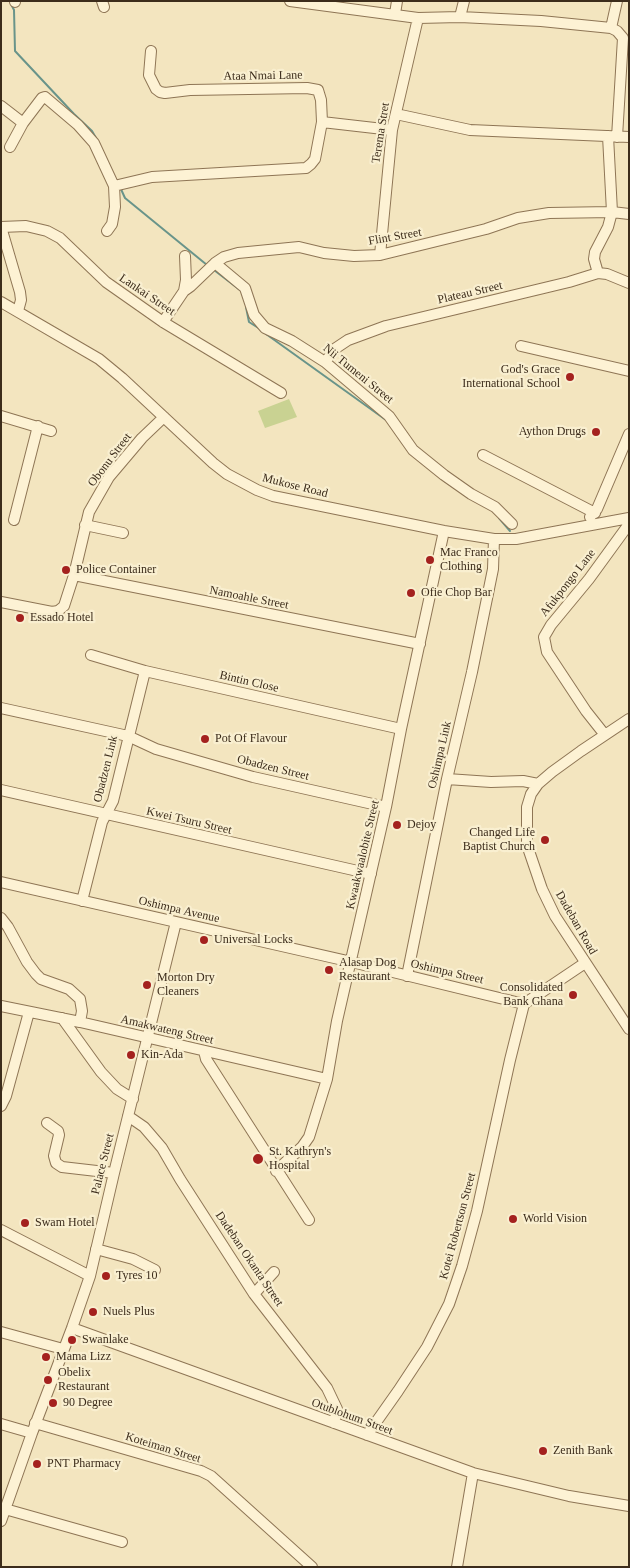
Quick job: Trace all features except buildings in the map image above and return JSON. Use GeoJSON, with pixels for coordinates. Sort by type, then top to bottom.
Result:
{"type":"FeatureCollection","features":[{"type":"Feature","properties":{"kind":"street"},"geometry":{"type":"LineString","coordinates":[[290,1],[418,18],[460,17],[541,21],[611,28],[618,31],[623,38],[612,136],[612,212],[608,227],[595,252],[594,259],[598,273],[606,274],[629,283]]}},
{"type":"Feature","properties":{"kind":"street"},"geometry":{"type":"LineString","coordinates":[[395,14],[397,1]]}},
{"type":"Feature","properties":{"kind":"street"},"geometry":{"type":"LineString","coordinates":[[460,17],[464,1]]}},
{"type":"Feature","properties":{"kind":"street"},"geometry":{"type":"LineString","coordinates":[[611,28],[618,1]]}},
{"type":"Feature","properties":{"kind":"street","name":"Terema Stret"},"geometry":{"type":"LineString","coordinates":[[380,255],[392,130],[418,18]]}},
{"type":"Feature","properties":{"kind":"street","name":"Ataa Nmai Lane"},"geometry":{"type":"LineString","coordinates":[[119,185],[152,177],[306,168],[315,159],[322,122],[321,100],[318,90],[307,88],[160,92],[156,89],[149,75],[151,51]]}},
{"type":"Feature","properties":{"kind":"street"},"geometry":{"type":"LineString","coordinates":[[10,147],[23,123],[42,98],[45,97],[50,100],[78,125],[94,143],[119,185],[112,224],[107,231]]}},
{"type":"Feature","properties":{"kind":"street"},"geometry":{"type":"LineString","coordinates":[[1,106],[23,123]]}},
{"type":"Feature","properties":{"kind":"street"},"geometry":{"type":"LineString","coordinates":[[396,114],[470,130],[629,137]]}},
{"type":"Feature","properties":{"kind":"street"},"geometry":{"type":"LineString","coordinates":[[322,122],[392,130]]}},
{"type":"Feature","properties":{"kind":"street","name":"Flint Street"},"geometry":{"type":"LineString","coordinates":[[163,322],[184,291],[215,263],[224,257],[238,253],[299,247],[324,253],[354,256],[380,255],[469,233],[518,218],[550,214],[612,212],[629,214]]}},
{"type":"Feature","properties":{"kind":"street","name":"Lankai Street"},"geometry":{"type":"LineString","coordinates":[[1,227],[26,226],[47,231],[60,238],[106,282],[163,322],[281,393]]}},
{"type":"Feature","properties":{"kind":"street"},"geometry":{"type":"LineString","coordinates":[[1,227],[20,292],[21,300],[18,311]]}},
{"type":"Feature","properties":{"kind":"street"},"geometry":{"type":"LineString","coordinates":[[184,291],[186,280],[185,256]]}},
{"type":"Feature","properties":{"kind":"street","name":"Nii Tumeni Street"},"geometry":{"type":"LineString","coordinates":[[215,263],[245,288],[254,315],[265,328],[292,341],[325,362],[389,416],[413,450],[471,494],[495,507],[512,524]]}},
{"type":"Feature","properties":{"kind":"street","name":"Plateau Street"},"geometry":{"type":"LineString","coordinates":[[325,362],[336,348],[348,340],[386,326],[569,282],[598,273]]}},
{"type":"Feature","properties":{"kind":"street","name":"Mukose Road"},"geometry":{"type":"LineString","coordinates":[[1,302],[99,359],[227,474],[257,490],[291,500],[444,532],[494,539],[521,538],[629,518]]}},
{"type":"Feature","properties":{"kind":"street"},"geometry":{"type":"LineString","coordinates":[[521,346],[629,371]]}},
{"type":"Feature","properties":{"kind":"street"},"geometry":{"type":"LineString","coordinates":[[1,416],[51,431]]}},
{"type":"Feature","properties":{"kind":"street","name":"Obonu Street"},"geometry":{"type":"LineString","coordinates":[[1,602],[58,611],[64,606],[74,575],[89,512],[109,477],[142,438],[164,417]]}},
{"type":"Feature","properties":{"kind":"street"},"geometry":{"type":"LineString","coordinates":[[14,520],[38,426]]}},
{"type":"Feature","properties":{"kind":"street"},"geometry":{"type":"LineString","coordinates":[[582,526],[595,513],[629,434]]}},
{"type":"Feature","properties":{"kind":"street"},"geometry":{"type":"LineString","coordinates":[[482,455],[595,513]]}},
{"type":"Feature","properties":{"kind":"street","name":"Afukpongo Lane"},"geometry":{"type":"LineString","coordinates":[[605,735],[586,711],[547,652],[544,637],[551,625],[589,579],[629,524]]}},
{"type":"Feature","properties":{"kind":"street"},"geometry":{"type":"LineString","coordinates":[[85,525],[122,533]]}},
{"type":"Feature","properties":{"kind":"street","name":"Kwaakwaalobite Street"},"geometry":{"type":"LineString","coordinates":[[276,1171],[297,1152],[309,1137],[327,1079],[337,1021],[386,807],[444,532]]}},
{"type":"Feature","properties":{"kind":"street","name":"Oshimpa Link"},"geometry":{"type":"LineString","coordinates":[[407,976],[447,779],[472,672],[493,569],[494,539]]}},
{"type":"Feature","properties":{"kind":"street","name":"Namoahle Street"},"geometry":{"type":"LineString","coordinates":[[74,575],[420,644]]}},
{"type":"Feature","properties":{"kind":"street","name":"Bintin Close"},"geometry":{"type":"LineString","coordinates":[[91,655],[144,671],[401,729]]}},
{"type":"Feature","properties":{"kind":"street","name":"Obadzen Link"},"geometry":{"type":"LineString","coordinates":[[82,900],[99,833],[113,801],[144,671]]}},
{"type":"Feature","properties":{"kind":"street","name":"Obadzen Street"},"geometry":{"type":"LineString","coordinates":[[1,708],[128,736],[156,749],[253,777],[386,807]]}},
{"type":"Feature","properties":{"kind":"street","name":"Dadeban Road"},"geometry":{"type":"LineString","coordinates":[[629,720],[552,772],[538,784],[531,794],[527,807],[527,845],[542,889],[554,916],[629,1028]]}},
{"type":"Feature","properties":{"kind":"street"},"geometry":{"type":"LineString","coordinates":[[447,779],[491,782],[523,781],[538,784]]}},
{"type":"Feature","properties":{"kind":"street","name":"Kwei Tsuru Street"},"geometry":{"type":"LineString","coordinates":[[1,790],[371,874]]}},
{"type":"Feature","properties":{"kind":"street","name":"Oshimpa Avenue"},"geometry":{"type":"LineString","coordinates":[[1,882],[352,962]]}},
{"type":"Feature","properties":{"kind":"street"},"geometry":{"type":"LineString","coordinates":[[1,918],[36,974],[41,979],[69,989],[80,999],[82,1011],[80,1022]]}},
{"type":"Feature","properties":{"kind":"street","name":"Palace Street"},"geometry":{"type":"LineString","coordinates":[[1,1521],[90,1276],[176,922]]}},
{"type":"Feature","properties":{"kind":"street","name":"Oshimpa Street"},"geometry":{"type":"LineString","coordinates":[[352,962],[524,1004]]}},
{"type":"Feature","properties":{"kind":"street"},"geometry":{"type":"LineString","coordinates":[[524,1004],[585,963]]}},
{"type":"Feature","properties":{"kind":"street","name":"Kotei Robertson Street"},"geometry":{"type":"LineString","coordinates":[[367,1435],[427,1347],[450,1304],[477,1211],[524,1004]]}},
{"type":"Feature","properties":{"kind":"street","name":"Amakwateng Street"},"geometry":{"type":"LineString","coordinates":[[1,1006],[80,1022],[327,1079]]}},
{"type":"Feature","properties":{"kind":"street"},"geometry":{"type":"LineString","coordinates":[[1,1106],[6,1096],[29,1012]]}},
{"type":"Feature","properties":{"kind":"street"},"geometry":{"type":"LineString","coordinates":[[62,1018],[101,1072],[117,1089],[132,1099]]}},
{"type":"Feature","properties":{"kind":"street"},"geometry":{"type":"LineString","coordinates":[[204,1051],[206,1059],[309,1220]]}},
{"type":"Feature","properties":{"kind":"street","name":"Dadeban Okanta Street"},"geometry":{"type":"LineString","coordinates":[[128,1116],[144,1127],[162,1148],[254,1294],[327,1388],[337,1409],[334,1423]]}},
{"type":"Feature","properties":{"kind":"street"},"geometry":{"type":"LineString","coordinates":[[47,1123],[58,1131],[59,1135],[54,1156],[56,1163],[62,1167],[114,1173]]}},
{"type":"Feature","properties":{"kind":"street"},"geometry":{"type":"LineString","coordinates":[[1,1230],[90,1276]]}},
{"type":"Feature","properties":{"kind":"street"},"geometry":{"type":"LineString","coordinates":[[96,1249],[133,1259],[155,1270]]}},
{"type":"Feature","properties":{"kind":"street"},"geometry":{"type":"LineString","coordinates":[[254,1294],[274,1272]]}},
{"type":"Feature","properties":{"kind":"street","name":"Otublohum Street"},"geometry":{"type":"LineString","coordinates":[[72,1328],[473,1474],[569,1496],[629,1506]]}},
{"type":"Feature","properties":{"kind":"street"},"geometry":{"type":"LineString","coordinates":[[1,1332],[63,1349]]}},
{"type":"Feature","properties":{"kind":"street","name":"Koteiman Street"},"geometry":{"type":"LineString","coordinates":[[1,1424],[34,1428],[211,1476],[312,1567]]}},
{"type":"Feature","properties":{"kind":"street"},"geometry":{"type":"LineString","coordinates":[[457,1567],[473,1474]]}},
{"type":"Feature","properties":{"kind":"street"},"geometry":{"type":"LineString","coordinates":[[5,1509],[122,1542]]}},
{"type":"Feature","properties":{"kind":"green space"},"geometry":{"type":"Polygon","coordinates":[[[289,399],[297,417],[265,428],[258,411],[289,399]]]}},
{"type":"Feature","properties":{"kind":"waterway"},"geometry":{"type":"LineString","coordinates":[[12,6],[14,10],[15,51],[92,131],[96,138]]}},
{"type":"Feature","properties":{"kind":"waterway"},"geometry":{"type":"LineString","coordinates":[[120,187],[125,198],[207,265]]}},
{"type":"Feature","properties":{"kind":"waterway"},"geometry":{"type":"LineString","coordinates":[[214,270],[240,290]]}},
{"type":"Feature","properties":{"kind":"waterway"},"geometry":{"type":"LineString","coordinates":[[246,307],[249,322],[260,329]]}},
{"type":"Feature","properties":{"kind":"waterway"},"geometry":{"type":"LineString","coordinates":[[266,334],[386,420]]}},
{"type":"Feature","properties":{"kind":"waterway"},"geometry":{"type":"LineString","coordinates":[[443,480],[456,489]]}},
{"type":"Feature","properties":{"kind":"waterway"},"geometry":{"type":"LineString","coordinates":[[499,518],[510,531]]}},
{"type":"Feature","properties":{"kind":"place","name":"God's Grace International School"},"geometry":{"type":"Point","coordinates":[570,377]}},
{"type":"Feature","properties":{"kind":"place","name":"Aython Drugs"},"geometry":{"type":"Point","coordinates":[596,432]}},
{"type":"Feature","properties":{"kind":"place","name":"Mac Franco Clothing"},"geometry":{"type":"Point","coordinates":[430,560]}},
{"type":"Feature","properties":{"kind":"place","name":"Police Container"},"geometry":{"type":"Point","coordinates":[66,570]}},
{"type":"Feature","properties":{"kind":"place","name":"Ofie Chop Bar"},"geometry":{"type":"Point","coordinates":[411,593]}},
{"type":"Feature","properties":{"kind":"place","name":"Essado Hotel"},"geometry":{"type":"Point","coordinates":[20,618]}},
{"type":"Feature","properties":{"kind":"place","name":"Pot Of Flavour"},"geometry":{"type":"Point","coordinates":[205,739]}},
{"type":"Feature","properties":{"kind":"place","name":"Dejoy"},"geometry":{"type":"Point","coordinates":[397,825]}},
{"type":"Feature","properties":{"kind":"place","name":"Changed Life Baptist Church"},"geometry":{"type":"Point","coordinates":[545,840]}},
{"type":"Feature","properties":{"kind":"place","name":"Universal Locks"},"geometry":{"type":"Point","coordinates":[204,940]}},
{"type":"Feature","properties":{"kind":"place","name":"Alasap Dog Restaurant"},"geometry":{"type":"Point","coordinates":[329,970]}},
{"type":"Feature","properties":{"kind":"place","name":"Morton Dry Cleaners"},"geometry":{"type":"Point","coordinates":[147,985]}},
{"type":"Feature","properties":{"kind":"place","name":"Consolidated Bank Ghana"},"geometry":{"type":"Point","coordinates":[573,995]}},
{"type":"Feature","properties":{"kind":"place","name":"Kin-Ada"},"geometry":{"type":"Point","coordinates":[131,1055]}},
{"type":"Feature","properties":{"kind":"place","name":"St. Kathryn's Hospital"},"geometry":{"type":"Point","coordinates":[258,1159]}},
{"type":"Feature","properties":{"kind":"place","name":"World Vision"},"geometry":{"type":"Point","coordinates":[513,1219]}},
{"type":"Feature","properties":{"kind":"place","name":"Swam Hotel"},"geometry":{"type":"Point","coordinates":[25,1223]}},
{"type":"Feature","properties":{"kind":"place","name":"Tyres 10"},"geometry":{"type":"Point","coordinates":[106,1276]}},
{"type":"Feature","properties":{"kind":"place","name":"Nuels Plus"},"geometry":{"type":"Point","coordinates":[93,1312]}},
{"type":"Feature","properties":{"kind":"place","name":"Swanlake"},"geometry":{"type":"Point","coordinates":[72,1340]}},
{"type":"Feature","properties":{"kind":"place","name":"Mama Lizz"},"geometry":{"type":"Point","coordinates":[46,1357]}},
{"type":"Feature","properties":{"kind":"place","name":"Obelix Restaurant"},"geometry":{"type":"Point","coordinates":[48,1380]}},
{"type":"Feature","properties":{"kind":"place","name":"90 Degree"},"geometry":{"type":"Point","coordinates":[53,1403]}},
{"type":"Feature","properties":{"kind":"place","name":"Zenith Bank"},"geometry":{"type":"Point","coordinates":[543,1451]}},
{"type":"Feature","properties":{"kind":"place","name":"PNT Pharmacy"},"geometry":{"type":"Point","coordinates":[37,1464]}}]}
